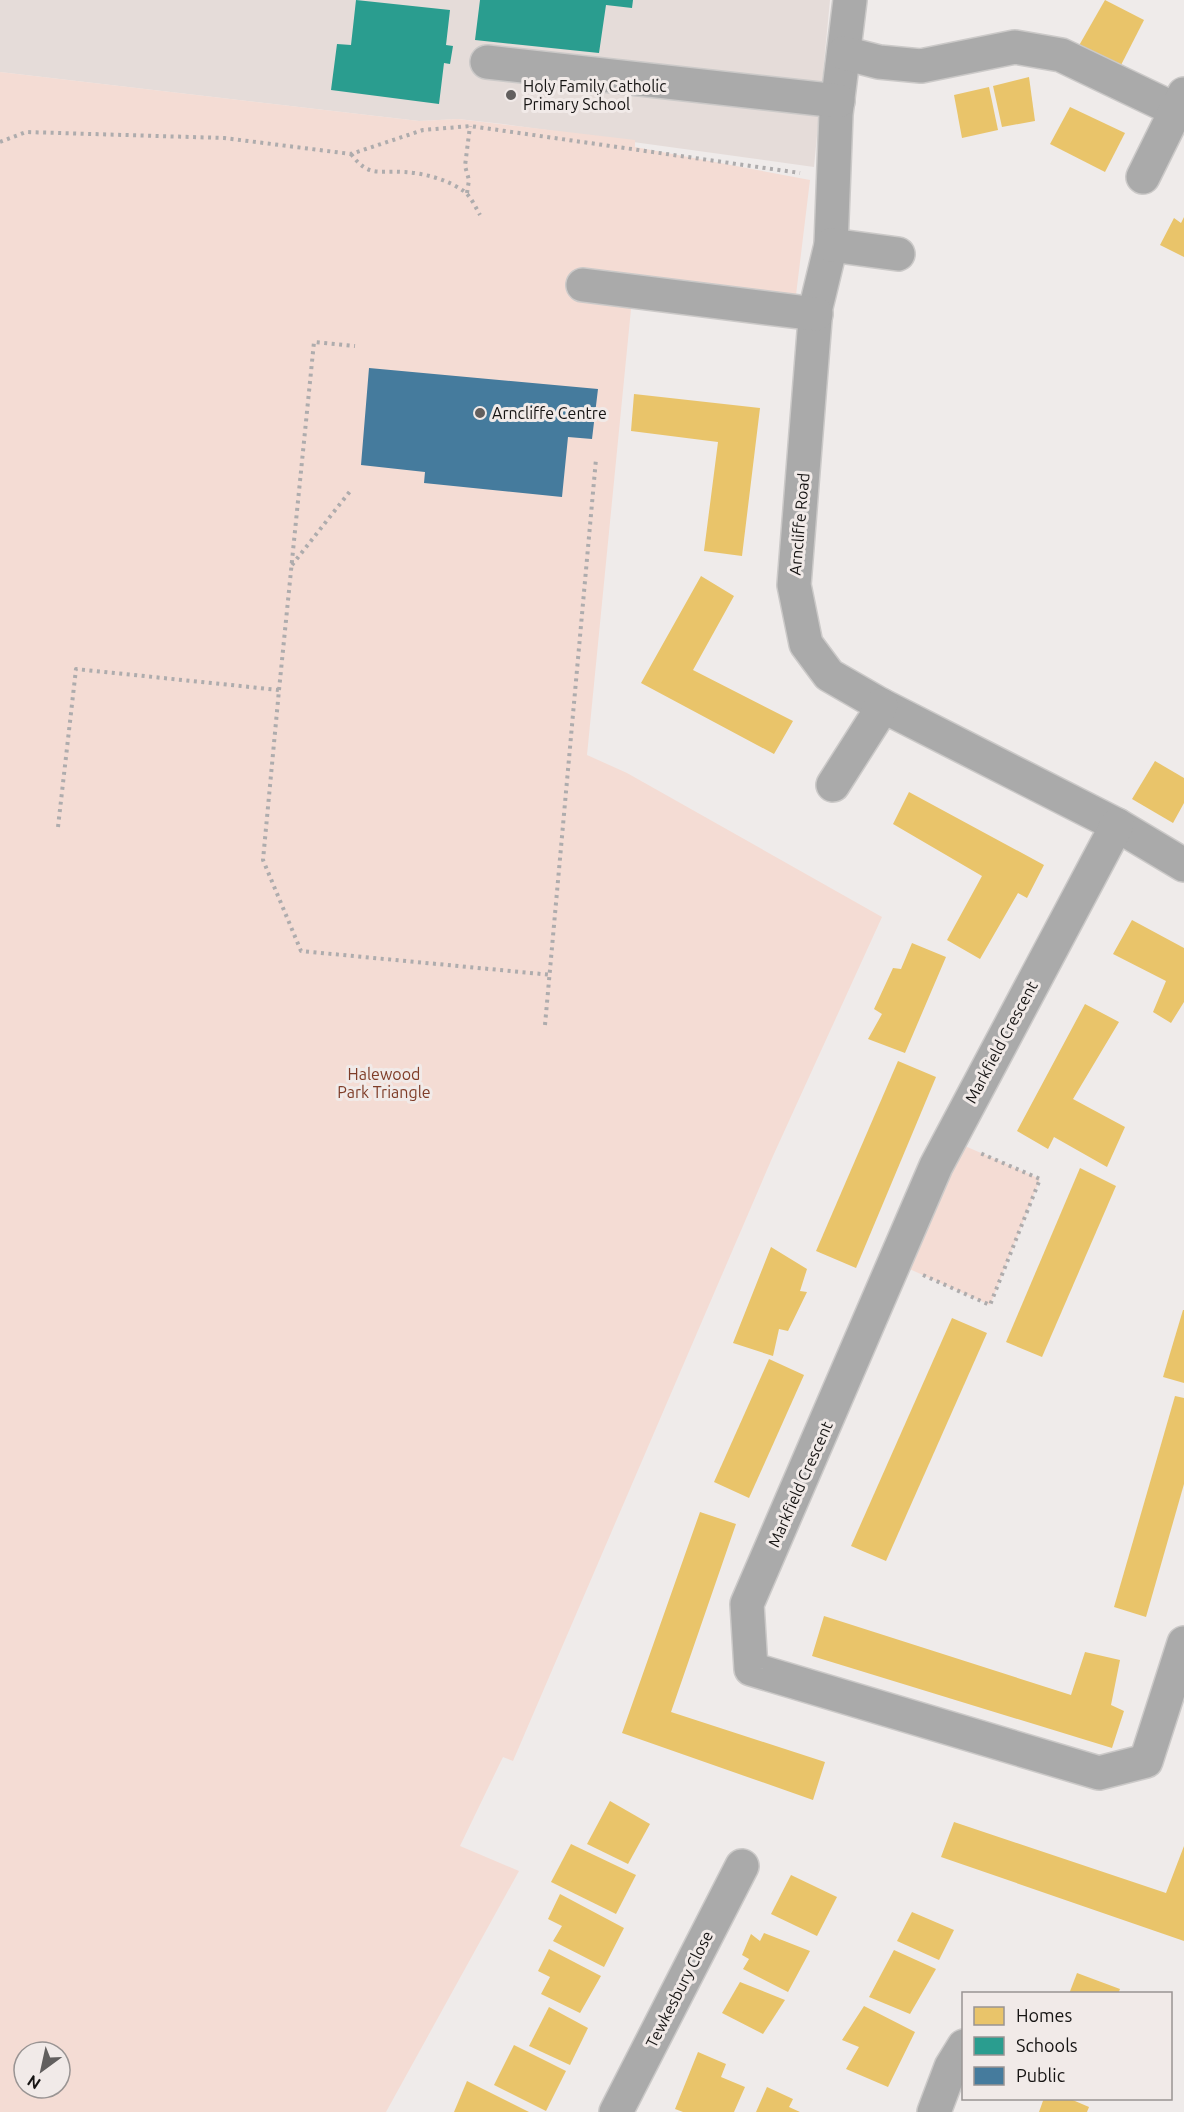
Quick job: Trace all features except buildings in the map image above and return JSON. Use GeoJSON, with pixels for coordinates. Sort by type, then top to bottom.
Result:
{"type":"FeatureCollection","features":[{"type":"Feature","properties":{"kind":"street","name":"Arncliffe Road"},"geometry":{"type":"LineString","coordinates":[[850,0],[838,102],[831,246],[816,314],[794,585],[806,644],[828,675],[881,705],[1117,825],[1184,865]]}},
{"type":"Feature","properties":{"kind":"street"},"geometry":{"type":"LineString","coordinates":[[843,53],[879,62],[921,66],[1016,47],[1061,55],[1180,102],[1143,177]]}},
{"type":"Feature","properties":{"kind":"street"},"geometry":{"type":"LineString","coordinates":[[488,62],[838,102]]}},
{"type":"Feature","properties":{"kind":"street"},"geometry":{"type":"LineString","coordinates":[[831,246],[898,254]]}},
{"type":"Feature","properties":{"kind":"street"},"geometry":{"type":"LineString","coordinates":[[583,285],[816,314]]}},
{"type":"Feature","properties":{"kind":"street"},"geometry":{"type":"LineString","coordinates":[[833,785],[875,719],[881,705]]}},
{"type":"Feature","properties":{"kind":"street","name":"Markfield Crescent"},"geometry":{"type":"LineString","coordinates":[[1117,825],[949,1139],[747,1604],[751,1670],[1100,1773],[1146,1761],[1184,1643]]}},
{"type":"Feature","properties":{"kind":"street","name":"Tewkesbury Close"},"geometry":{"type":"LineString","coordinates":[[616,2112],[742,1866]]}},
{"type":"Feature","properties":{"kind":"street"},"geometry":{"type":"LineString","coordinates":[[934,2112],[951,2067],[962,2048]]}},
{"type":"Feature","properties":{"kind":"path"},"geometry":{"type":"LineString","coordinates":[[0,142],[26,132],[224,138],[351,154],[423,130],[470,126],[634,147],[834,178]]}},
{"type":"Feature","properties":{"kind":"path"},"geometry":{"type":"LineString","coordinates":[[467,193],[469,180],[465,166],[470,126]]}},
{"type":"Feature","properties":{"kind":"path"},"geometry":{"type":"LineString","coordinates":[[351,154],[361,167],[378,174],[403,172],[425,175],[467,193],[480,215]]}},
{"type":"Feature","properties":{"kind":"path"},"geometry":{"type":"LineString","coordinates":[[355,346],[314,342],[263,860],[301,951],[552,975]]}},
{"type":"Feature","properties":{"kind":"path"},"geometry":{"type":"LineString","coordinates":[[545,1025],[552,975],[596,459]]}},
{"type":"Feature","properties":{"kind":"path"},"geometry":{"type":"LineString","coordinates":[[292,565],[351,490]]}},
{"type":"Feature","properties":{"kind":"path"},"geometry":{"type":"LineString","coordinates":[[58,827],[76,669],[279,690]]}},
{"type":"Feature","properties":{"kind":"path"},"geometry":{"type":"LineString","coordinates":[[896,1263],[990,1305],[1040,1179],[949,1139]]}},
{"type":"Feature","properties":{"kind":"shaded area","name":"Holy Family Catholic Primary School"},"geometry":{"type":"Polygon","coordinates":[[[0,0],[830,0],[814,167],[503,124],[458,119],[419,121],[0,72],[0,0]]]}},
{"type":"Feature","properties":{"kind":"green space","name":"Halewood Park Triangle"},"geometry":{"type":"Polygon","coordinates":[[[0,72],[419,121],[458,119],[635,140],[635,147],[810,180],[796,295],[632,299],[587,755],[627,773],[882,917],[773,1156],[513,1761],[503,1757],[460,1846],[519,1871],[386,2112],[0,2112],[0,72]]]}},
{"type":"Feature","properties":{"kind":"green space"},"geometry":{"type":"Polygon","coordinates":[[[949,1139],[1040,1179],[990,1305],[896,1263],[949,1139]]]}},
{"type":"Feature","properties":{"kind":"place","name":"Holy Family Catholic Primary School"},"geometry":{"type":"Point","coordinates":[511,95]}},
{"type":"Feature","properties":{"kind":"place","name":"Arncliffe Centre"},"geometry":{"type":"Point","coordinates":[480,413]}}]}
